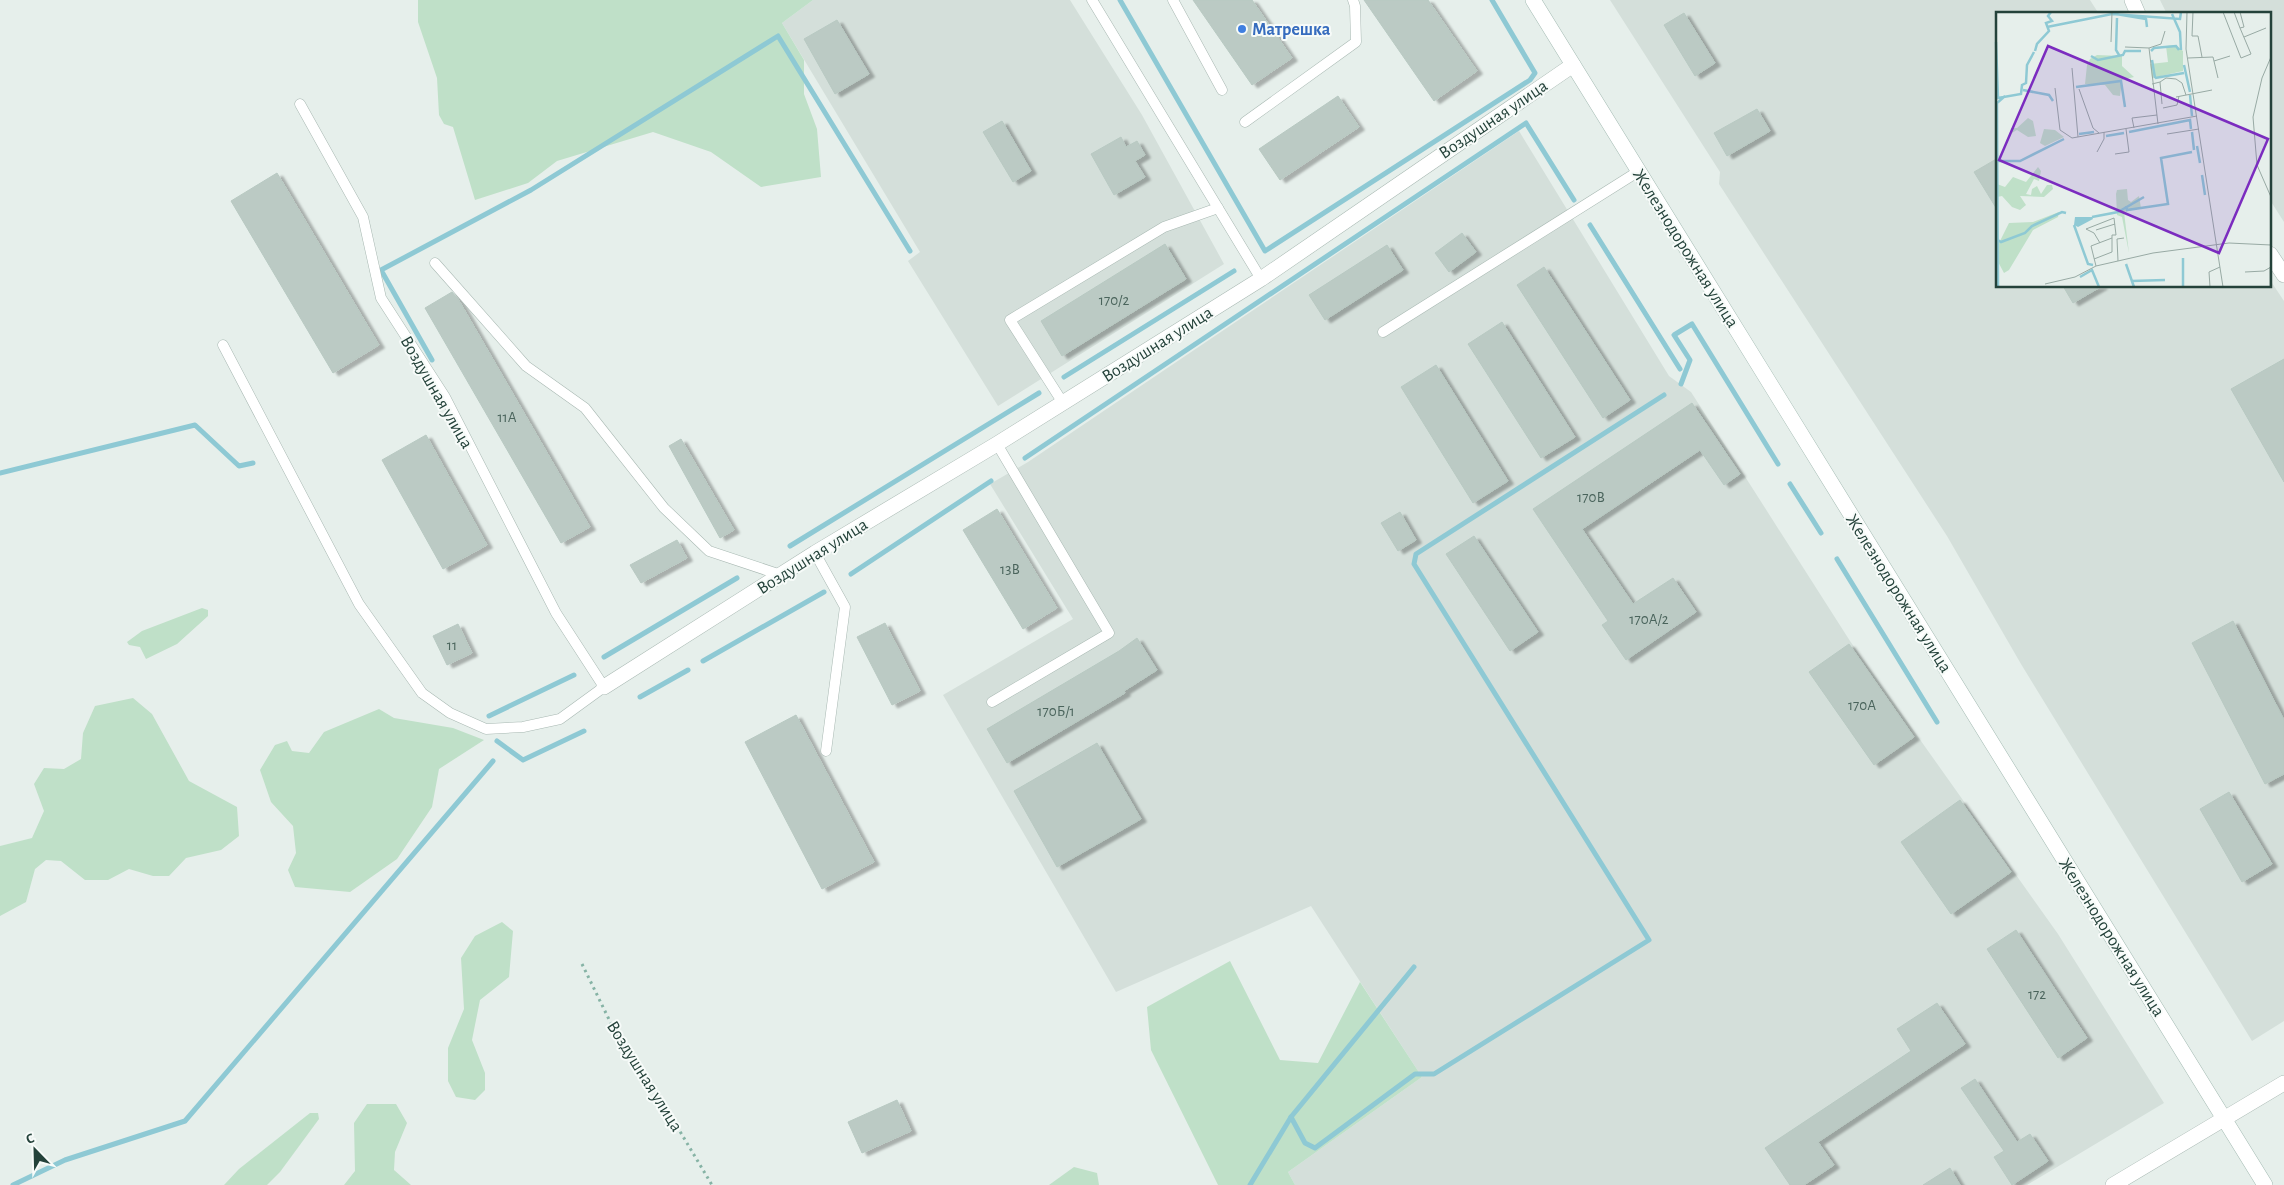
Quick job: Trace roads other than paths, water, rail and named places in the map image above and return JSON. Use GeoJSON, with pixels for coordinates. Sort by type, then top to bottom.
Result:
{"type":"FeatureCollection","features":[{"type":"Feature","properties":{"kind":"street","name":"Железнодорожная улица"},"geometry":{"type":"LineString","coordinates":[[1533,0],[2265,1185]]}},
{"type":"Feature","properties":{"kind":"street"},"geometry":{"type":"LineString","coordinates":[[2132,0],[2137,12]]}},
{"type":"Feature","properties":{"kind":"street","name":"Воздушная улица"},"geometry":{"type":"LineString","coordinates":[[604,687],[781,574],[997,444],[1261,279],[1573,65]]}},
{"type":"Feature","properties":{"kind":"street"},"geometry":{"type":"LineString","coordinates":[[2272,257],[2284,275]]}},
{"type":"Feature","properties":{"kind":"street"},"geometry":{"type":"LineString","coordinates":[[2113,1185],[2284,1083]]}},
{"type":"Feature","properties":{"kind":"lane"},"geometry":{"type":"LineString","coordinates":[[1092,0],[1261,279]]}},
{"type":"Feature","properties":{"kind":"lane"},"geometry":{"type":"LineString","coordinates":[[1173,0],[1222,90]]}},
{"type":"Feature","properties":{"kind":"lane"},"geometry":{"type":"LineString","coordinates":[[1246,122],[1356,42],[1356,6],[1354,0]]}},
{"type":"Feature","properties":{"kind":"lane","name":"Воздушная улица"},"geometry":{"type":"LineString","coordinates":[[300,104],[363,217],[381,298],[445,397],[556,613],[604,687]]}},
{"type":"Feature","properties":{"kind":"lane"},"geometry":{"type":"LineString","coordinates":[[1382,332],[1639,171]]}},
{"type":"Feature","properties":{"kind":"lane"},"geometry":{"type":"LineString","coordinates":[[1063,403],[1010,320],[1164,227],[1218,208]]}},
{"type":"Feature","properties":{"kind":"lane"},"geometry":{"type":"LineString","coordinates":[[435,263],[526,366],[586,408],[664,508],[709,551],[781,574]]}},
{"type":"Feature","properties":{"kind":"lane"},"geometry":{"type":"LineString","coordinates":[[223,345],[359,604],[422,693],[450,713],[486,729],[523,727],[560,719],[604,687]]}},
{"type":"Feature","properties":{"kind":"lane"},"geometry":{"type":"LineString","coordinates":[[992,702],[1110,633],[997,444]]}},
{"type":"Feature","properties":{"kind":"lane"},"geometry":{"type":"LineString","coordinates":[[815,553],[845,607],[826,751]]}},
{"type":"Feature","properties":{"kind":"waterway"},"geometry":{"type":"LineString","coordinates":[[1120,0],[1265,251],[1530,80],[1535,73],[1492,0]]}},
{"type":"Feature","properties":{"kind":"waterway"},"geometry":{"type":"LineString","coordinates":[[432,360],[381,270],[531,190],[778,36],[910,251]]}},
{"type":"Feature","properties":{"kind":"waterway"},"geometry":{"type":"LineString","coordinates":[[1025,458],[1526,123],[1574,200]]}},
{"type":"Feature","properties":{"kind":"waterway"},"geometry":{"type":"LineString","coordinates":[[1590,225],[1680,369]]}},
{"type":"Feature","properties":{"kind":"waterway"},"geometry":{"type":"LineString","coordinates":[[1064,377],[1234,271]]}},
{"type":"Feature","properties":{"kind":"waterway"},"geometry":{"type":"LineString","coordinates":[[1681,384],[1690,360],[1674,335],[1692,324],[1778,464]]}},
{"type":"Feature","properties":{"kind":"waterway"},"geometry":{"type":"LineString","coordinates":[[790,546],[1039,393]]}},
{"type":"Feature","properties":{"kind":"waterway"},"geometry":{"type":"LineString","coordinates":[[1291,1117],[1305,1143],[1315,1148],[1415,1074],[1434,1074],[1649,940],[1414,564],[1416,554],[1664,395]]}},
{"type":"Feature","properties":{"kind":"waterway"},"geometry":{"type":"LineString","coordinates":[[0,473],[195,425],[239,466],[253,463]]}},
{"type":"Feature","properties":{"kind":"waterway"},"geometry":{"type":"LineString","coordinates":[[851,574],[991,481]]}},
{"type":"Feature","properties":{"kind":"waterway"},"geometry":{"type":"LineString","coordinates":[[1790,484],[1821,533]]}},
{"type":"Feature","properties":{"kind":"waterway"},"geometry":{"type":"LineString","coordinates":[[1837,559],[1937,722]]}},
{"type":"Feature","properties":{"kind":"waterway"},"geometry":{"type":"LineString","coordinates":[[604,657],[737,578]]}},
{"type":"Feature","properties":{"kind":"waterway"},"geometry":{"type":"LineString","coordinates":[[703,661],[824,592]]}},
{"type":"Feature","properties":{"kind":"waterway"},"geometry":{"type":"LineString","coordinates":[[640,697],[688,670]]}},
{"type":"Feature","properties":{"kind":"waterway"},"geometry":{"type":"LineString","coordinates":[[489,716],[574,675]]}},
{"type":"Feature","properties":{"kind":"waterway"},"geometry":{"type":"LineString","coordinates":[[497,741],[523,760],[584,731]]}},
{"type":"Feature","properties":{"kind":"waterway"},"geometry":{"type":"LineString","coordinates":[[13,1185],[65,1160],[185,1121],[493,761]]}},
{"type":"Feature","properties":{"kind":"waterway"},"geometry":{"type":"LineString","coordinates":[[1250,1185],[1291,1117],[1414,967]]}},
{"type":"Feature","properties":{"kind":"place","name":"Матрешка"},"geometry":{"type":"Point","coordinates":[1242,29]}}]}
